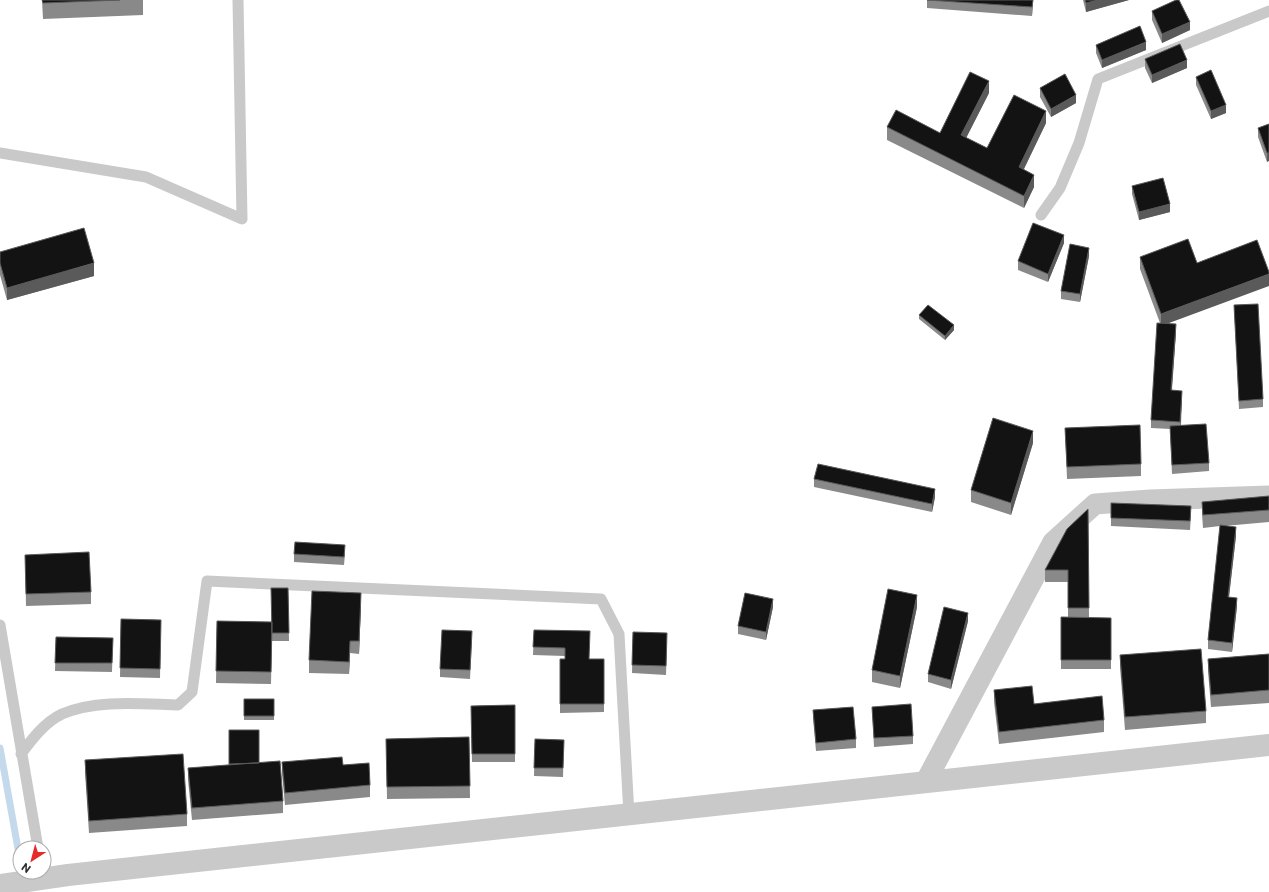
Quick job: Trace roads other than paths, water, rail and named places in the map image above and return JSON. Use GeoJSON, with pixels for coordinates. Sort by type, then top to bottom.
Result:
{"type":"FeatureCollection","features":[{"type":"Feature","properties":{"kind":"street"},"geometry":{"type":"LineString","coordinates":[[926,781],[1053,542],[1095,504],[1150,500],[1269,496]]}},
{"type":"Feature","properties":{"kind":"street"},"geometry":{"type":"LineString","coordinates":[[52,875],[629,815],[1269,744]]}},
{"type":"Feature","properties":{"kind":"street"},"geometry":{"type":"LineString","coordinates":[[0,885],[24,880]]}},
{"type":"Feature","properties":{"kind":"lane"},"geometry":{"type":"LineString","coordinates":[[0,153],[146,177],[242,219],[238,0]]}},
{"type":"Feature","properties":{"kind":"lane"},"geometry":{"type":"LineString","coordinates":[[1041,215],[1060,188],[1079,143],[1098,79],[1269,11]]}},
{"type":"Feature","properties":{"kind":"lane"},"geometry":{"type":"LineString","coordinates":[[21,754],[38,732],[62,714],[102,704],[178,705],[192,692],[207,581],[601,599],[619,634],[629,815]]}},
{"type":"Feature","properties":{"kind":"lane"},"geometry":{"type":"LineString","coordinates":[[0,625],[37,840]]}},
{"type":"Feature","properties":{"kind":"waterway"},"geometry":{"type":"LineString","coordinates":[[0,748],[16,840]]}}]}
